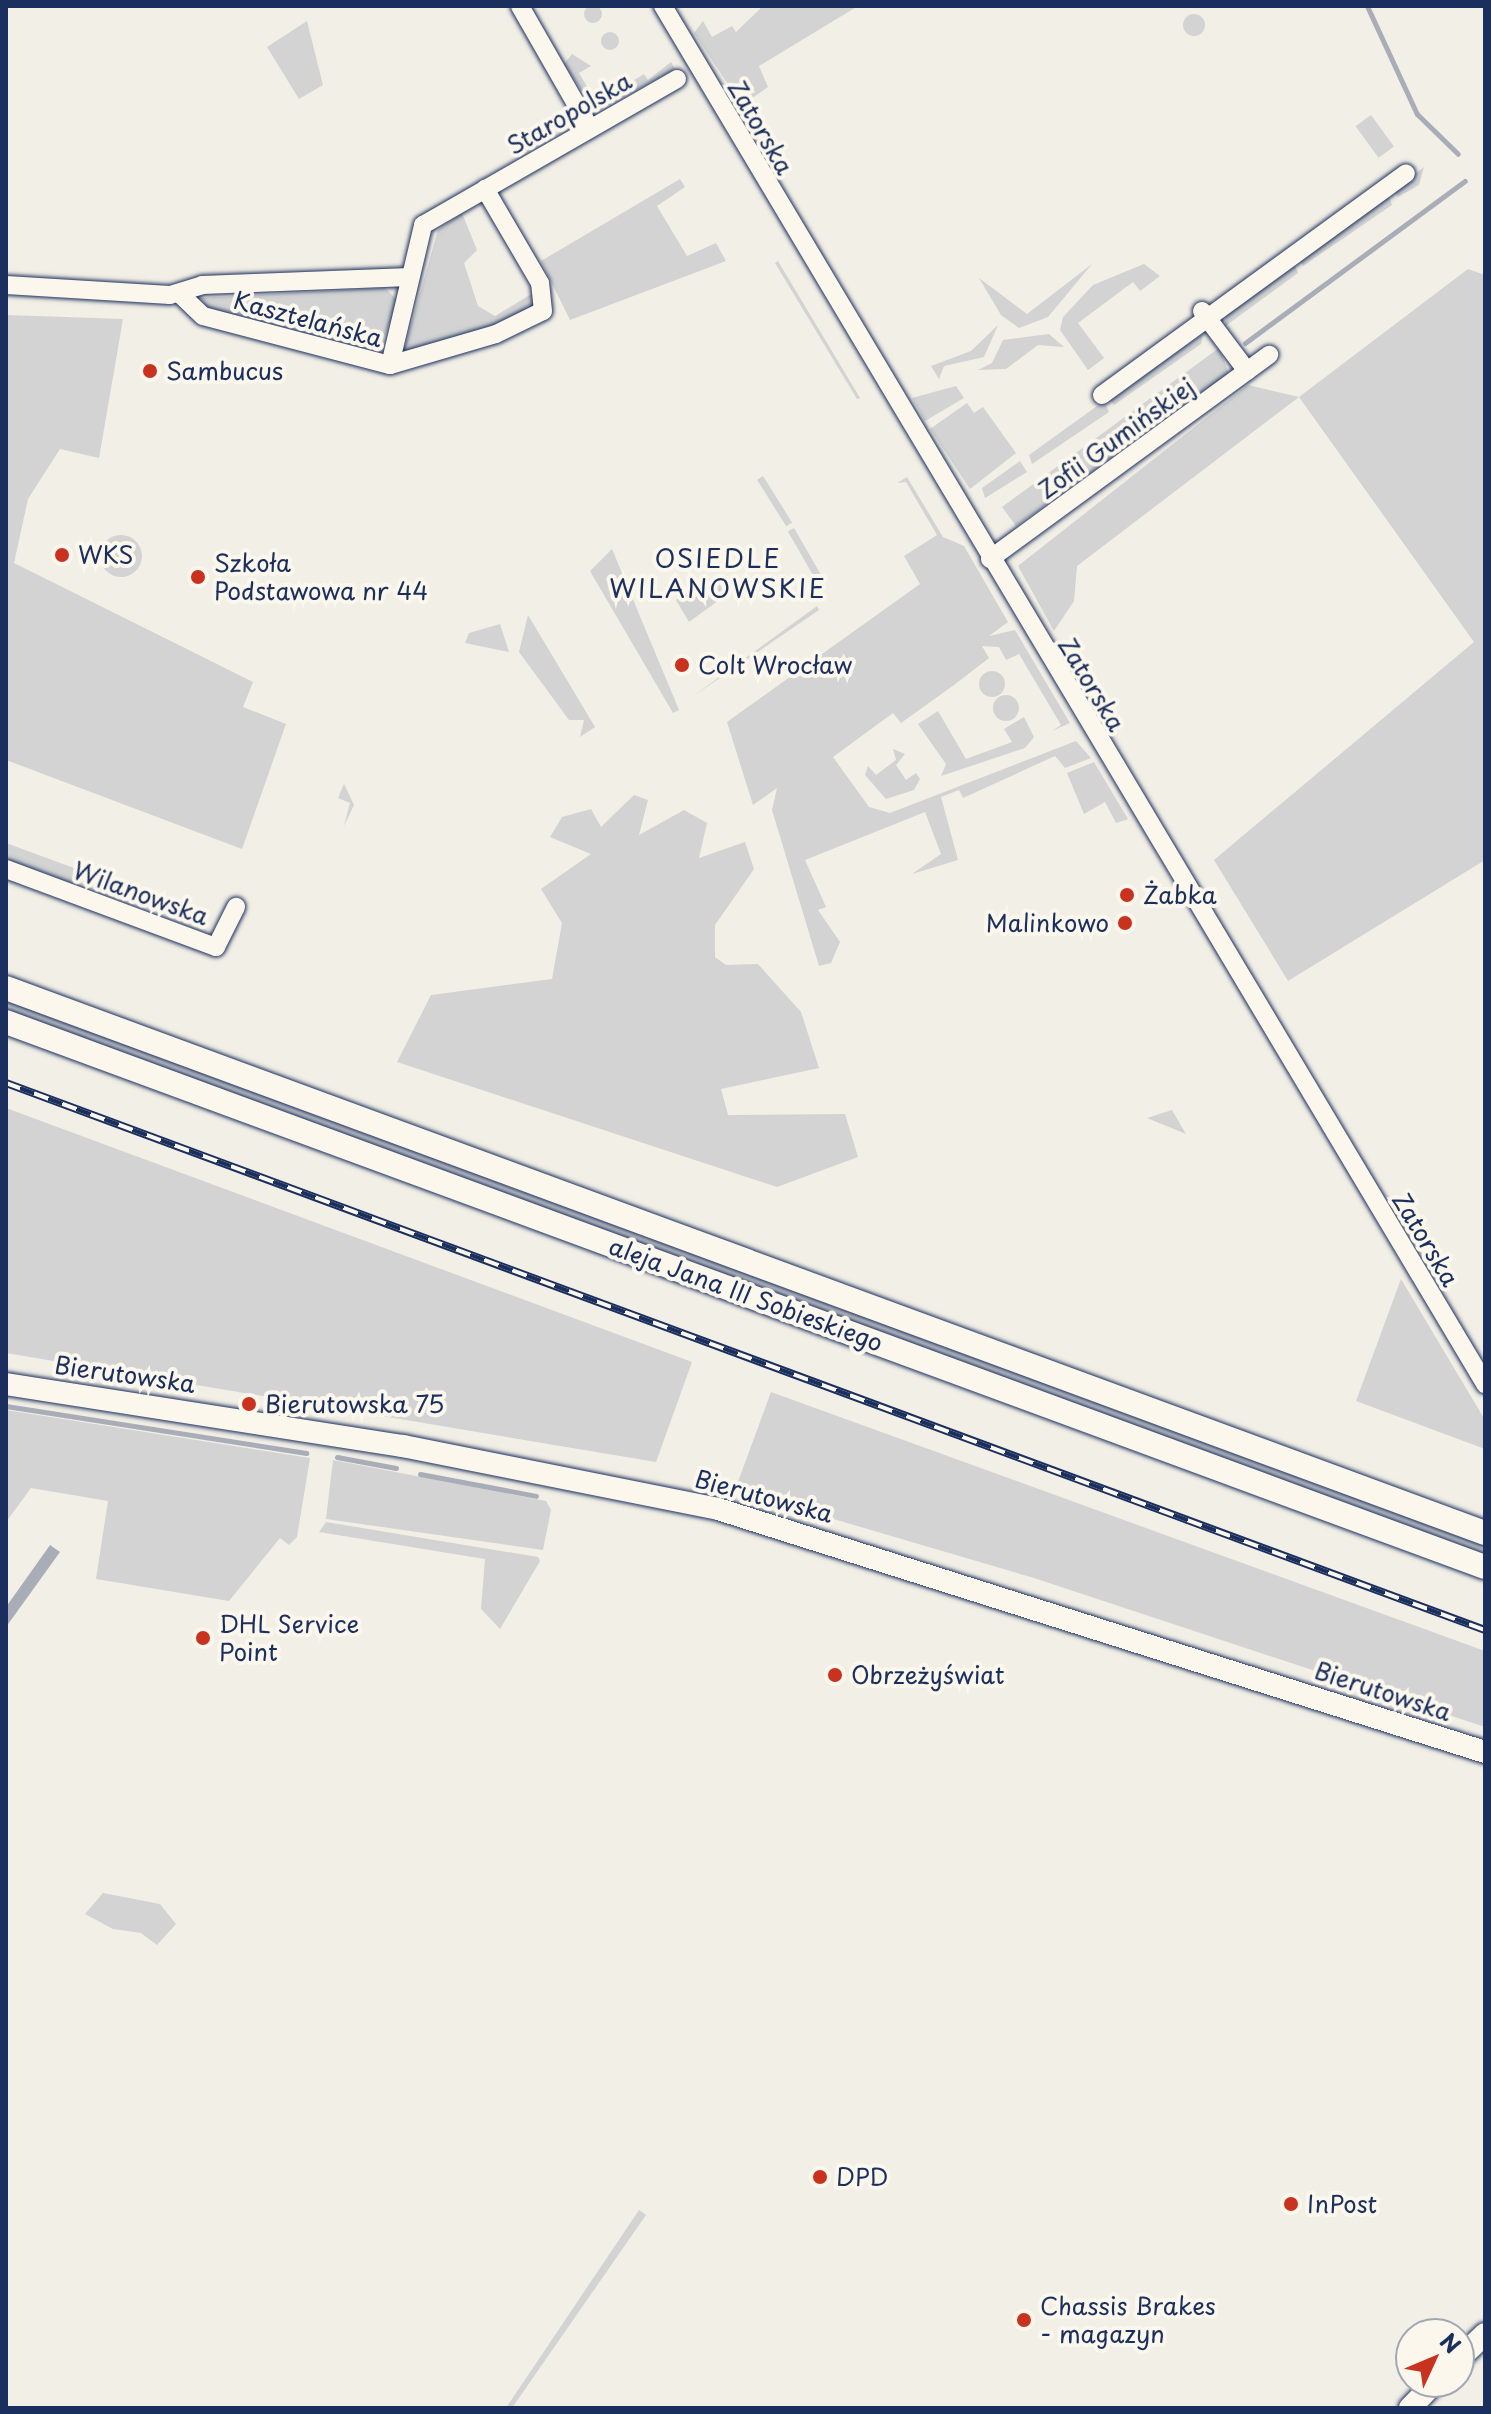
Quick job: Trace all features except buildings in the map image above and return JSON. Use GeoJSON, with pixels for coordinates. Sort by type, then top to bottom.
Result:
{"type":"FeatureCollection","features":[{"type":"Feature","properties":{"kind":"main road","name":"aleja Jana III Sobieskiego"},"geometry":{"type":"LineString","coordinates":[[6,988],[1485,1533]]}},
{"type":"Feature","properties":{"kind":"main road","name":"aleja Jana III Sobieskiego"},"geometry":{"type":"LineString","coordinates":[[6,1022],[1485,1567]]}},
{"type":"Feature","properties":{"kind":"street"},"geometry":{"type":"LineString","coordinates":[[520,6],[590,128]]}},
{"type":"Feature","properties":{"kind":"street","name":"Zatorska"},"geometry":{"type":"LineString","coordinates":[[663,6],[990,559],[1485,1384]]}},
{"type":"Feature","properties":{"kind":"street","name":"Staropolska"},"geometry":{"type":"LineString","coordinates":[[423,225],[677,79]]}},
{"type":"Feature","properties":{"kind":"street"},"geometry":{"type":"LineString","coordinates":[[1102,395],[1205,314],[1406,173]]}},
{"type":"Feature","properties":{"kind":"street"},"geometry":{"type":"LineString","coordinates":[[390,365],[496,334],[543,311],[540,283],[485,189]]}},
{"type":"Feature","properties":{"kind":"street","name":"Kasztelańska"},"geometry":{"type":"LineString","coordinates":[[181,295],[203,316],[390,365],[423,225]]}},
{"type":"Feature","properties":{"kind":"street","name":"Kasztelańska"},"geometry":{"type":"LineString","coordinates":[[6,285],[181,295],[202,285],[410,277]]}},
{"type":"Feature","properties":{"kind":"street"},"geometry":{"type":"LineString","coordinates":[[1205,314],[1247,371]]}},
{"type":"Feature","properties":{"kind":"street","name":"Zofii Gumińskiej"},"geometry":{"type":"LineString","coordinates":[[990,559],[1269,355]]}},
{"type":"Feature","properties":{"kind":"street","name":"Wilanowska"},"geometry":{"type":"LineString","coordinates":[[6,869],[216,947],[236,907]]}},
{"type":"Feature","properties":{"kind":"street","name":"Bierutowska"},"geometry":{"type":"LineString","coordinates":[[6,1384],[403,1446],[718,1509],[1485,1752]]}},
{"type":"Feature","properties":{"kind":"shaded area"},"geometry":{"type":"Polygon","coordinates":[[[593,5],[602,14],[593,23],[584,14],[593,5]]]}},
{"type":"Feature","properties":{"kind":"shaded area"},"geometry":{"type":"Polygon","coordinates":[[[763,6],[858,6],[759,66],[768,87],[751,99],[781,151],[775,155],[694,33],[703,21],[712,37],[732,26],[736,32],[763,6]]]}},
{"type":"Feature","properties":{"kind":"shaded area"},"geometry":{"type":"Polygon","coordinates":[[[1194,14],[1202,17],[1205,25],[1202,33],[1194,36],[1186,33],[1183,25],[1186,17],[1194,14]]]}},
{"type":"Feature","properties":{"kind":"shaded area"},"geometry":{"type":"Polygon","coordinates":[[[307,21],[323,85],[299,99],[267,47],[307,21]]]}},
{"type":"Feature","properties":{"kind":"shaded area"},"geometry":{"type":"Polygon","coordinates":[[[606,32],[614,32],[619,41],[617,48],[606,50],[601,45],[601,37],[606,32]]]}},
{"type":"Feature","properties":{"kind":"shaded area"},"geometry":{"type":"Polygon","coordinates":[[[572,54],[591,66],[579,73],[596,101],[607,95],[611,101],[624,93],[621,88],[644,74],[648,80],[671,62],[675,69],[596,112],[564,64],[572,54]]]}},
{"type":"Feature","properties":{"kind":"shaded area"},"geometry":{"type":"Polygon","coordinates":[[[1371,115],[1394,147],[1379,158],[1356,126],[1371,115]]]}},
{"type":"Feature","properties":{"kind":"shaded area"},"geometry":{"type":"Polygon","coordinates":[[[1424,167],[1419,185],[1398,197],[1393,190],[1424,167]]]}},
{"type":"Feature","properties":{"kind":"shaded area"},"geometry":{"type":"Polygon","coordinates":[[[680,179],[685,187],[657,206],[687,256],[716,243],[726,261],[570,320],[541,261],[680,179]]]}},
{"type":"Feature","properties":{"kind":"shaded area"},"geometry":{"type":"Polygon","coordinates":[[[1388,194],[1392,205],[1303,266],[1299,259],[1388,194]]]}},
{"type":"Feature","properties":{"kind":"shaded area"},"geometry":{"type":"Polygon","coordinates":[[[462,213],[477,250],[464,263],[478,306],[495,316],[538,290],[541,307],[420,355],[404,350],[438,230],[462,213]]]}},
{"type":"Feature","properties":{"kind":"shaded area"},"geometry":{"type":"Polygon","coordinates":[[[778,261],[860,398],[857,399],[775,263],[778,261]]]}},
{"type":"Feature","properties":{"kind":"shaded area"},"geometry":{"type":"Polygon","coordinates":[[[1294,263],[1298,273],[1224,327],[1227,313],[1294,263]]]}},
{"type":"Feature","properties":{"kind":"shaded area"},"geometry":{"type":"Polygon","coordinates":[[[1092,264],[1048,317],[1019,328],[1001,315],[979,278],[1027,314],[1092,264]]]}},
{"type":"Feature","properties":{"kind":"shaded area"},"geometry":{"type":"Polygon","coordinates":[[[1144,264],[1160,276],[1140,291],[1133,282],[1078,323],[1104,358],[1088,370],[1060,330],[1063,317],[1093,285],[1144,264]]]}},
{"type":"Feature","properties":{"kind":"shaded area"},"geometry":{"type":"Polygon","coordinates":[[[1468,269],[1485,275],[1485,860],[1288,981],[1214,860],[1474,642],[1299,397],[1468,269]]]}},
{"type":"Feature","properties":{"kind":"shaded area"},"geometry":{"type":"Polygon","coordinates":[[[385,288],[399,302],[376,355],[209,310],[201,298],[385,288]]]}},
{"type":"Feature","properties":{"kind":"shaded area"},"geometry":{"type":"Polygon","coordinates":[[[6,315],[123,319],[99,458],[60,449],[28,499],[14,563],[253,682],[243,707],[286,724],[242,849],[6,760],[6,315]]]}},
{"type":"Feature","properties":{"kind":"shaded area"},"geometry":{"type":"Polygon","coordinates":[[[998,325],[984,357],[944,366],[939,379],[931,366],[971,351],[998,325]]]}},
{"type":"Feature","properties":{"kind":"shaded area"},"geometry":{"type":"Polygon","coordinates":[[[1049,334],[1064,347],[1038,345],[1006,369],[978,370],[992,363],[1003,340],[1049,334]]]}},
{"type":"Feature","properties":{"kind":"shaded area"},"geometry":{"type":"Polygon","coordinates":[[[1203,334],[1201,344],[1114,405],[1109,399],[1203,334]]]}},
{"type":"Feature","properties":{"kind":"shaded area"},"geometry":{"type":"Polygon","coordinates":[[[1219,348],[1229,374],[1016,526],[1002,507],[1219,348]]]}},
{"type":"Feature","properties":{"kind":"shaded area"},"geometry":{"type":"Polygon","coordinates":[[[1248,385],[1299,397],[1077,566],[1074,601],[1054,631],[1018,566],[1248,385]]]}},
{"type":"Feature","properties":{"kind":"shaded area"},"geometry":{"type":"Polygon","coordinates":[[[956,386],[964,398],[925,421],[912,398],[956,386]]]}},
{"type":"Feature","properties":{"kind":"shaded area"},"geometry":{"type":"Polygon","coordinates":[[[1104,401],[1109,412],[1032,464],[1029,455],[1104,401]]]}},
{"type":"Feature","properties":{"kind":"shaded area"},"geometry":{"type":"Polygon","coordinates":[[[967,403],[974,413],[983,407],[1016,453],[970,489],[930,429],[967,403]]]}},
{"type":"Feature","properties":{"kind":"shaded area"},"geometry":{"type":"Polygon","coordinates":[[[1020,461],[1027,472],[985,498],[982,488],[1020,461]]]}},
{"type":"Feature","properties":{"kind":"shaded area"},"geometry":{"type":"Polygon","coordinates":[[[763,476],[792,523],[786,526],[757,480],[763,476]]]}},
{"type":"Feature","properties":{"kind":"shaded area"},"geometry":{"type":"Polygon","coordinates":[[[907,477],[943,537],[964,546],[1008,622],[989,636],[1015,630],[1070,723],[1052,731],[1061,725],[1019,654],[1006,660],[999,647],[982,646],[989,658],[954,685],[901,723],[893,713],[833,757],[869,807],[890,813],[1076,741],[1091,758],[1065,768],[1055,756],[963,798],[959,790],[941,797],[958,860],[912,874],[941,854],[925,812],[805,860],[826,907],[818,910],[840,942],[831,963],[819,966],[772,810],[777,788],[753,805],[727,722],[920,584],[904,556],[937,535],[906,482],[897,483],[907,477]]]}},
{"type":"Feature","properties":{"kind":"shaded area"},"geometry":{"type":"Polygon","coordinates":[[[794,528],[820,574],[814,577],[788,532],[794,528]]]}},
{"type":"Feature","properties":{"kind":"shaded area"},"geometry":{"type":"Polygon","coordinates":[[[121,535],[136,541],[142,556],[136,571],[121,577],[106,571],[100,556],[106,541],[121,535]]]}},
{"type":"Feature","properties":{"kind":"shaded area"},"geometry":{"type":"Polygon","coordinates":[[[612,549],[679,710],[673,713],[590,571],[612,549]]]}},
{"type":"Feature","properties":{"kind":"shaded area"},"geometry":{"type":"Polygon","coordinates":[[[715,576],[726,595],[689,622],[676,600],[715,576]]]}},
{"type":"Feature","properties":{"kind":"shaded area"},"geometry":{"type":"Polygon","coordinates":[[[817,606],[819,610],[692,697],[817,606]]]}},
{"type":"Feature","properties":{"kind":"shaded area"},"geometry":{"type":"Polygon","coordinates":[[[528,615],[595,727],[580,737],[584,720],[569,720],[519,652],[528,615]]]}},
{"type":"Feature","properties":{"kind":"shaded area"},"geometry":{"type":"Polygon","coordinates":[[[500,624],[509,652],[465,643],[469,633],[500,624]]]}},
{"type":"Feature","properties":{"kind":"shaded area"},"geometry":{"type":"Polygon","coordinates":[[[992,671],[1001,675],[1005,684],[1001,693],[992,697],[983,693],[979,684],[983,675],[992,671]]]}},
{"type":"Feature","properties":{"kind":"shaded area"},"geometry":{"type":"Polygon","coordinates":[[[1006,695],[1015,699],[1019,708],[1015,717],[1006,721],[997,717],[993,708],[997,699],[1006,695]]]}},
{"type":"Feature","properties":{"kind":"shaded area"},"geometry":{"type":"Polygon","coordinates":[[[938,711],[966,759],[1012,742],[1004,729],[1024,717],[1034,737],[1025,748],[941,776],[946,764],[918,724],[938,711]]]}},
{"type":"Feature","properties":{"kind":"shaded area"},"geometry":{"type":"Polygon","coordinates":[[[893,749],[905,754],[896,765],[906,780],[916,773],[920,779],[914,790],[886,799],[865,775],[868,766],[876,775],[896,760],[893,749]]]}},
{"type":"Feature","properties":{"kind":"shaded area"},"geometry":{"type":"Polygon","coordinates":[[[1094,762],[1128,819],[1116,823],[1105,802],[1084,814],[1067,773],[1094,762]]]}},
{"type":"Feature","properties":{"kind":"shaded area"},"geometry":{"type":"Polygon","coordinates":[[[344,784],[354,805],[344,826],[350,803],[338,798],[344,784]]]}},
{"type":"Feature","properties":{"kind":"shaded area"},"geometry":{"type":"Polygon","coordinates":[[[634,795],[648,800],[639,835],[684,810],[707,823],[699,858],[745,842],[754,869],[715,925],[715,957],[726,965],[758,964],[801,1012],[819,1068],[721,1089],[728,1115],[845,1114],[858,1157],[777,1187],[397,1062],[431,995],[552,979],[562,923],[541,889],[591,854],[550,837],[562,817],[591,809],[601,827],[634,795]]]}},
{"type":"Feature","properties":{"kind":"shaded area"},"geometry":{"type":"Polygon","coordinates":[[[6,843],[74,868],[73,884],[6,859],[6,843]]]}},
{"type":"Feature","properties":{"kind":"shaded area"},"geometry":{"type":"Polygon","coordinates":[[[6,999],[1485,1546],[1485,1556],[6,1010],[6,999]]]}},
{"type":"Feature","properties":{"kind":"shaded area"},"geometry":{"type":"Polygon","coordinates":[[[6,1108],[692,1362],[656,1462],[6,1353],[6,1108]]]}},
{"type":"Feature","properties":{"kind":"shaded area"},"geometry":{"type":"Polygon","coordinates":[[[1172,1110],[1186,1134],[1147,1118],[1172,1110]]]}},
{"type":"Feature","properties":{"kind":"shaded area"},"geometry":{"type":"Polygon","coordinates":[[[1401,1279],[1485,1420],[1485,1449],[1356,1401],[1401,1279]]]}},
{"type":"Feature","properties":{"kind":"shaded area"},"geometry":{"type":"Polygon","coordinates":[[[771,1392],[1485,1651],[1485,1727],[1034,1578],[735,1490],[771,1392]]]}},
{"type":"Feature","properties":{"kind":"shaded area"},"geometry":{"type":"Polygon","coordinates":[[[6,1410],[310,1458],[297,1537],[289,1545],[280,1538],[229,1601],[96,1579],[108,1501],[31,1488],[6,1522],[6,1410]]]}},
{"type":"Feature","properties":{"kind":"shaded area"},"geometry":{"type":"Polygon","coordinates":[[[333,1460],[546,1501],[551,1510],[543,1550],[326,1519],[333,1460]]]}},
{"type":"Feature","properties":{"kind":"shaded area"},"geometry":{"type":"Polygon","coordinates":[[[326,1522],[538,1557],[540,1561],[500,1629],[481,1609],[485,1559],[319,1532],[326,1522]]]}},
{"type":"Feature","properties":{"kind":"shaded area"},"geometry":{"type":"Polygon","coordinates":[[[50,1545],[60,1552],[6,1627],[6,1607],[50,1545]]]}},
{"type":"Feature","properties":{"kind":"shaded area"},"geometry":{"type":"Polygon","coordinates":[[[103,1893],[160,1904],[176,1924],[157,1945],[141,1933],[113,1929],[85,1914],[103,1893]]]}},
{"type":"Feature","properties":{"kind":"shaded area"},"geometry":{"type":"Polygon","coordinates":[[[639,2210],[646,2215],[512,2408],[506,2408],[639,2210]]]}},
{"type":"Feature","properties":{"kind":"waterway"},"geometry":{"type":"LineString","coordinates":[[1367,6],[1417,114],[1458,154]]}},
{"type":"Feature","properties":{"kind":"waterway"},"geometry":{"type":"LineString","coordinates":[[1245,343],[1465,181]]}},
{"type":"Feature","properties":{"kind":"waterway"},"geometry":{"type":"LineString","coordinates":[[6,1406],[306,1453]]}},
{"type":"Feature","properties":{"kind":"waterway"},"geometry":{"type":"LineString","coordinates":[[337,1457],[396,1468]]}},
{"type":"Feature","properties":{"kind":"waterway"},"geometry":{"type":"LineString","coordinates":[[420,1474],[536,1496]]}},
{"type":"Feature","properties":{"kind":"railway"},"geometry":{"type":"LineString","coordinates":[[6,1083],[1485,1630]]}},
{"type":"Feature","properties":{"kind":"place","name":"Sambucus"},"geometry":{"type":"Point","coordinates":[150,371]}},
{"type":"Feature","properties":{"kind":"place","name":"WKS"},"geometry":{"type":"Point","coordinates":[62,555]}},
{"type":"Feature","properties":{"kind":"place","name":"Szkoła Podstawowa nr 44"},"geometry":{"type":"Point","coordinates":[198,577]}},
{"type":"Feature","properties":{"kind":"place","name":"Colt Wrocław"},"geometry":{"type":"Point","coordinates":[682,665]}},
{"type":"Feature","properties":{"kind":"place","name":"Żabka"},"geometry":{"type":"Point","coordinates":[1127,895]}},
{"type":"Feature","properties":{"kind":"place","name":"Malinkowo"},"geometry":{"type":"Point","coordinates":[1125,923]}},
{"type":"Feature","properties":{"kind":"place","name":"Bierutowska 75"},"geometry":{"type":"Point","coordinates":[249,1404]}},
{"type":"Feature","properties":{"kind":"place","name":"DHL Service Point"},"geometry":{"type":"Point","coordinates":[203,1638]}},
{"type":"Feature","properties":{"kind":"place","name":"Obrzeżyświat"},"geometry":{"type":"Point","coordinates":[835,1675]}},
{"type":"Feature","properties":{"kind":"place","name":"DPD"},"geometry":{"type":"Point","coordinates":[820,2177]}},
{"type":"Feature","properties":{"kind":"place","name":"InPost"},"geometry":{"type":"Point","coordinates":[1291,2204]}},
{"type":"Feature","properties":{"kind":"place","name":"Chassis Brakes - magazyn"},"geometry":{"type":"Point","coordinates":[1024,2320]}},
{"type":"Feature","properties":{"kind":"district","name":"OSIEDLE WILANOWSKIE"},"geometry":{"type":"Point","coordinates":[718,573]}}]}
